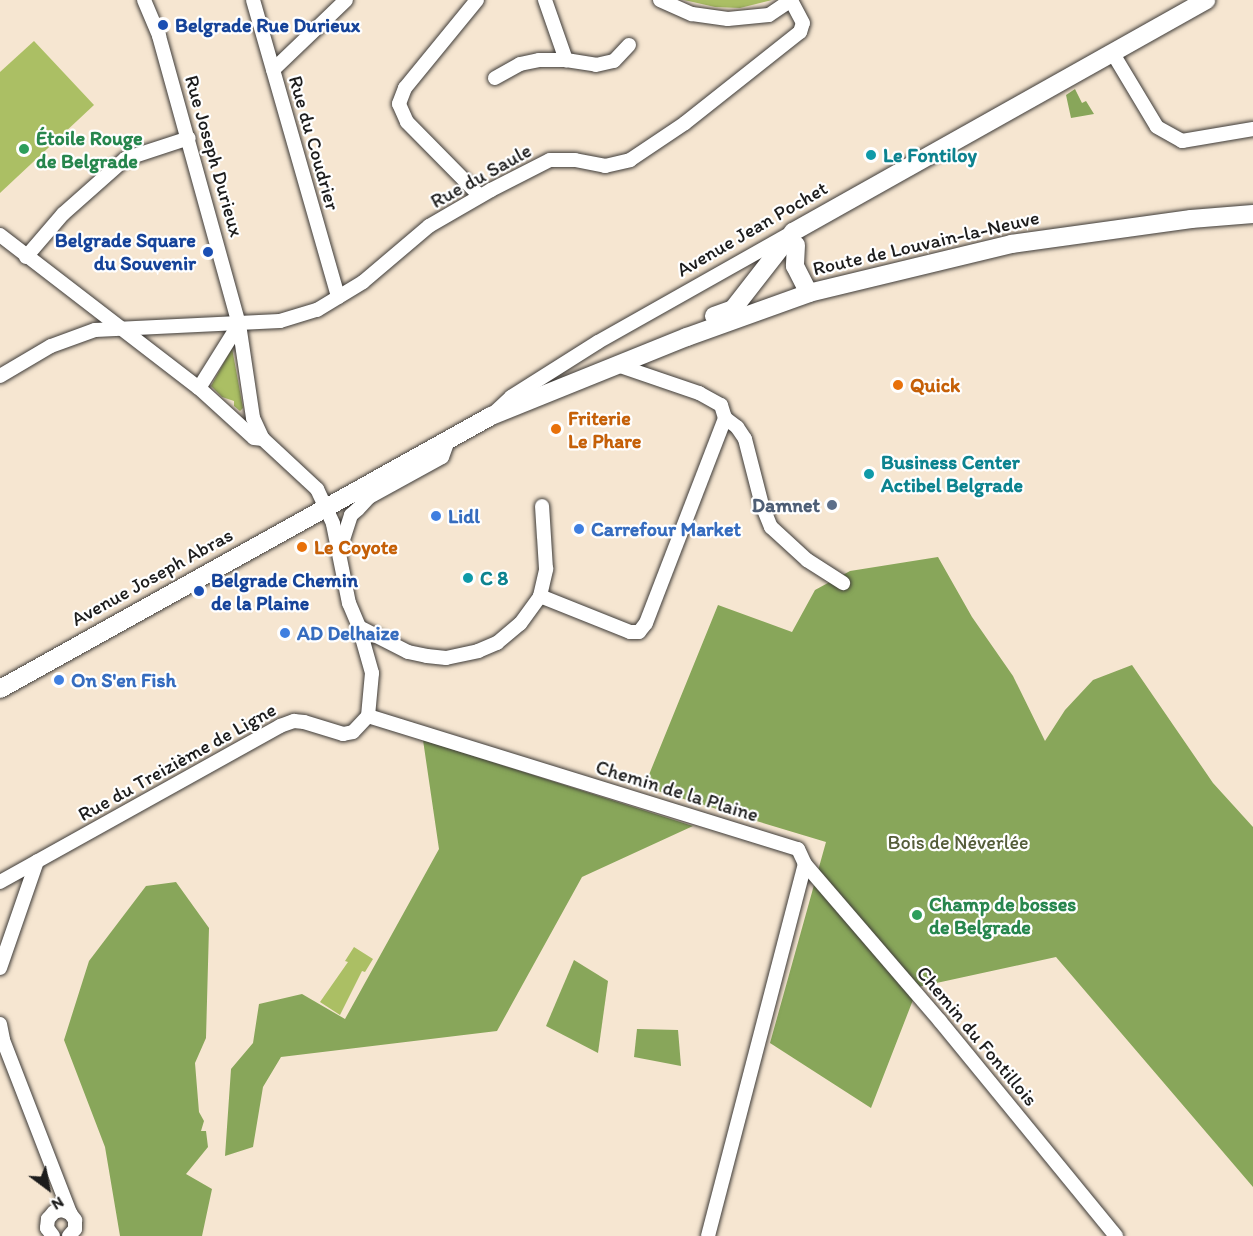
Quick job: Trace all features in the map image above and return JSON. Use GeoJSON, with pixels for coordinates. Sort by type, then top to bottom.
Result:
{"type":"FeatureCollection","features":[{"type":"Feature","properties":{"kind":"main road","name":"Avenue Jean Pochet"},"geometry":{"type":"LineString","coordinates":[[795,239],[1112,52],[1206,0]]}},
{"type":"Feature","properties":{"kind":"main road"},"geometry":{"type":"LineString","coordinates":[[687,337],[697,324],[733,309],[795,239],[817,231],[1112,52]]}},
{"type":"Feature","properties":{"kind":"main road","name":"Route de Louvain-la-Neuve"},"geometry":{"type":"LineString","coordinates":[[617,365],[734,319],[809,293],[1011,244],[1191,219],[1253,214]]}},
{"type":"Feature","properties":{"kind":"main road"},"geometry":{"type":"LineString","coordinates":[[795,239],[795,266],[809,293]]}},
{"type":"Feature","properties":{"kind":"main road"},"geometry":{"type":"LineString","coordinates":[[734,319],[795,239]]}},
{"type":"Feature","properties":{"kind":"main road"},"geometry":{"type":"LineString","coordinates":[[491,416],[617,365]]}},
{"type":"Feature","properties":{"kind":"main road","name":"Avenue Jean Pochet"},"geometry":{"type":"LineString","coordinates":[[326,506],[491,416]]}},
{"type":"Feature","properties":{"kind":"main road","name":"Avenue Joseph Abras"},"geometry":{"type":"LineString","coordinates":[[0,689],[326,506]]}},
{"type":"Feature","properties":{"kind":"street","name":"Rue Joseph Durieux"},"geometry":{"type":"LineString","coordinates":[[144,0],[159,36],[189,138],[239,324],[253,418],[262,439]]}},
{"type":"Feature","properties":{"kind":"street","name":"Rue du Coudrier"},"geometry":{"type":"LineString","coordinates":[[253,0],[338,297]]}},
{"type":"Feature","properties":{"kind":"street"},"geometry":{"type":"LineString","coordinates":[[273,70],[346,0]]}},
{"type":"Feature","properties":{"kind":"street"},"geometry":{"type":"LineString","coordinates":[[477,0],[405,88],[399,104],[407,122],[480,196]]}},
{"type":"Feature","properties":{"kind":"street"},"geometry":{"type":"LineString","coordinates":[[545,0],[566,60]]}},
{"type":"Feature","properties":{"kind":"street"},"geometry":{"type":"LineString","coordinates":[[660,0],[692,14],[728,19],[769,15],[791,0]]}},
{"type":"Feature","properties":{"kind":"street","name":"Rue du Saule"},"geometry":{"type":"LineString","coordinates":[[0,376],[51,346],[94,330],[280,321],[317,310],[363,282],[429,226],[480,196],[550,160],[575,160],[604,166],[630,160],[685,123],[801,32],[803,24],[791,0]]}},
{"type":"Feature","properties":{"kind":"street"},"geometry":{"type":"LineString","coordinates":[[495,78],[520,64],[539,60],[566,60],[596,64],[614,61],[629,45]]}},
{"type":"Feature","properties":{"kind":"street"},"geometry":{"type":"LineString","coordinates":[[1112,52],[1157,127],[1182,141],[1253,129]]}},
{"type":"Feature","properties":{"kind":"street"},"geometry":{"type":"LineString","coordinates":[[26,257],[63,214],[125,159],[189,138]]}},
{"type":"Feature","properties":{"kind":"street"},"geometry":{"type":"LineString","coordinates":[[0,235],[199,388],[254,438],[262,439],[316,489],[333,524],[349,603],[359,627],[372,673],[368,716]]}},
{"type":"Feature","properties":{"kind":"street","name":"Avenue Jean Pochet"},"geometry":{"type":"LineString","coordinates":[[491,416],[511,397],[598,342],[795,239]]}},
{"type":"Feature","properties":{"kind":"street"},"geometry":{"type":"LineString","coordinates":[[199,388],[239,324]]}},
{"type":"Feature","properties":{"kind":"street"},"geometry":{"type":"LineString","coordinates":[[617,365],[699,393],[720,405],[725,418],[737,427],[745,439],[762,505],[771,527],[807,560],[843,583]]}},
{"type":"Feature","properties":{"kind":"street"},"geometry":{"type":"LineString","coordinates":[[540,596],[630,632],[639,632],[646,623],[725,418]]}},
{"type":"Feature","properties":{"kind":"street"},"geometry":{"type":"LineString","coordinates":[[339,554],[351,515],[369,497],[442,457],[449,438]]}},
{"type":"Feature","properties":{"kind":"street"},"geometry":{"type":"LineString","coordinates":[[359,627],[408,652],[446,657],[478,651],[497,643],[520,624],[540,596],[546,569],[542,506]]}},
{"type":"Feature","properties":{"kind":"street","name":"Rue du Treizième de Ligne"},"geometry":{"type":"LineString","coordinates":[[37,861],[280,726],[294,721],[304,722],[343,734],[353,732],[368,716]]}},
{"type":"Feature","properties":{"kind":"street","name":"Chemin de la Plaine"},"geometry":{"type":"LineString","coordinates":[[368,716],[798,849],[806,864]]}},
{"type":"Feature","properties":{"kind":"street"},"geometry":{"type":"LineString","coordinates":[[0,882],[37,861]]}},
{"type":"Feature","properties":{"kind":"street"},"geometry":{"type":"LineString","coordinates":[[0,969],[37,861]]}},
{"type":"Feature","properties":{"kind":"street"},"geometry":{"type":"LineString","coordinates":[[708,1236],[806,864]]}},
{"type":"Feature","properties":{"kind":"street","name":"Chemin du Fontillois"},"geometry":{"type":"LineString","coordinates":[[806,864],[940,1021],[1116,1236]]}},
{"type":"Feature","properties":{"kind":"street"},"geometry":{"type":"LineString","coordinates":[[0,1024],[3,1040],[75,1225],[69,1236]]}},
{"type":"Feature","properties":{"kind":"street"},"geometry":{"type":"LineString","coordinates":[[52,1236],[47,1228],[57,1180]]}},
{"type":"Feature","properties":{"kind":"street"},"geometry":{"type":"LineString","coordinates":[[50,1215],[62,1210],[70,1213]]}},
{"type":"Feature","properties":{"kind":"green space"},"geometry":{"type":"Polygon","coordinates":[[[684,0],[772,0],[740,8],[715,7],[684,0]]]}},
{"type":"Feature","properties":{"kind":"green space","name":"Étoile Rouge de Belgrade"},"geometry":{"type":"Polygon","coordinates":[[[34,41],[94,105],[0,193],[0,72],[34,41]]]}},
{"type":"Feature","properties":{"kind":"green space"},"geometry":{"type":"Polygon","coordinates":[[[1075,89],[1082,103],[1086,101],[1094,114],[1071,118],[1066,95],[1075,89]]]}},
{"type":"Feature","properties":{"kind":"green space"},"geometry":{"type":"Polygon","coordinates":[[[232,348],[243,408],[240,411],[234,406],[234,401],[222,397],[211,386],[232,348]]]}},
{"type":"Feature","properties":{"kind":"green space","name":"Bois de Néverlée"},"geometry":{"type":"Polygon","coordinates":[[[938,557],[972,617],[1013,676],[1045,741],[1065,710],[1093,680],[1132,665],[1213,783],[1253,827],[1253,1187],[1056,957],[918,987],[871,1108],[770,1043],[826,842],[644,787],[718,605],[792,632],[815,590],[850,571],[938,557]]]}},
{"type":"Feature","properties":{"kind":"green space"},"geometry":{"type":"Polygon","coordinates":[[[423,740],[693,826],[582,877],[497,1031],[281,1057],[263,1087],[253,1147],[225,1156],[231,1069],[253,1043],[259,1004],[302,994],[345,1019],[439,849],[423,740]]]}},
{"type":"Feature","properties":{"kind":"green space"},"geometry":{"type":"Polygon","coordinates":[[[176,882],[209,928],[206,1038],[195,1063],[199,1112],[204,1121],[201,1131],[206,1131],[208,1147],[186,1174],[212,1189],[202,1236],[120,1236],[105,1147],[64,1040],[89,961],[146,886],[176,882]]]}},
{"type":"Feature","properties":{"kind":"green space"},"geometry":{"type":"Polygon","coordinates":[[[354,947],[373,959],[365,972],[362,971],[340,1015],[320,1002],[348,962],[345,961],[354,947]]]}},
{"type":"Feature","properties":{"kind":"green space"},"geometry":{"type":"Polygon","coordinates":[[[574,960],[608,981],[598,1053],[546,1026],[574,960]]]}},
{"type":"Feature","properties":{"kind":"green space"},"geometry":{"type":"Polygon","coordinates":[[[637,1029],[678,1030],[681,1066],[634,1057],[637,1029]]]}},
{"type":"Feature","properties":{"kind":"place","name":"Belgrade Rue Durieux"},"geometry":{"type":"Point","coordinates":[163,25]}},
{"type":"Feature","properties":{"kind":"place","name":"Étoile Rouge de Belgrade"},"geometry":{"type":"Point","coordinates":[24,149]}},
{"type":"Feature","properties":{"kind":"place","name":"Le Fontiloy"},"geometry":{"type":"Point","coordinates":[871,155]}},
{"type":"Feature","properties":{"kind":"place","name":"Belgrade Square du Souvenir"},"geometry":{"type":"Point","coordinates":[208,252]}},
{"type":"Feature","properties":{"kind":"place","name":"Quick"},"geometry":{"type":"Point","coordinates":[898,385]}},
{"type":"Feature","properties":{"kind":"place","name":"Friterie Le Phare"},"geometry":{"type":"Point","coordinates":[556,429]}},
{"type":"Feature","properties":{"kind":"place","name":"Business Center Actibel Belgrade"},"geometry":{"type":"Point","coordinates":[869,474]}},
{"type":"Feature","properties":{"kind":"place","name":"Damnet"},"geometry":{"type":"Point","coordinates":[832,505]}},
{"type":"Feature","properties":{"kind":"place","name":"Lidl"},"geometry":{"type":"Point","coordinates":[436,516]}},
{"type":"Feature","properties":{"kind":"place","name":"Carrefour Market"},"geometry":{"type":"Point","coordinates":[579,529]}},
{"type":"Feature","properties":{"kind":"place","name":"Le Coyote"},"geometry":{"type":"Point","coordinates":[302,547]}},
{"type":"Feature","properties":{"kind":"place","name":"C 8"},"geometry":{"type":"Point","coordinates":[468,578]}},
{"type":"Feature","properties":{"kind":"place","name":"Belgrade Chemin de la Plaine"},"geometry":{"type":"Point","coordinates":[199,591]}},
{"type":"Feature","properties":{"kind":"place","name":"AD Delhaize"},"geometry":{"type":"Point","coordinates":[285,633]}},
{"type":"Feature","properties":{"kind":"place","name":"On S'en Fish"},"geometry":{"type":"Point","coordinates":[59,680]}},
{"type":"Feature","properties":{"kind":"place","name":"Champ de bosses de Belgrade"},"geometry":{"type":"Point","coordinates":[917,915]}}]}
